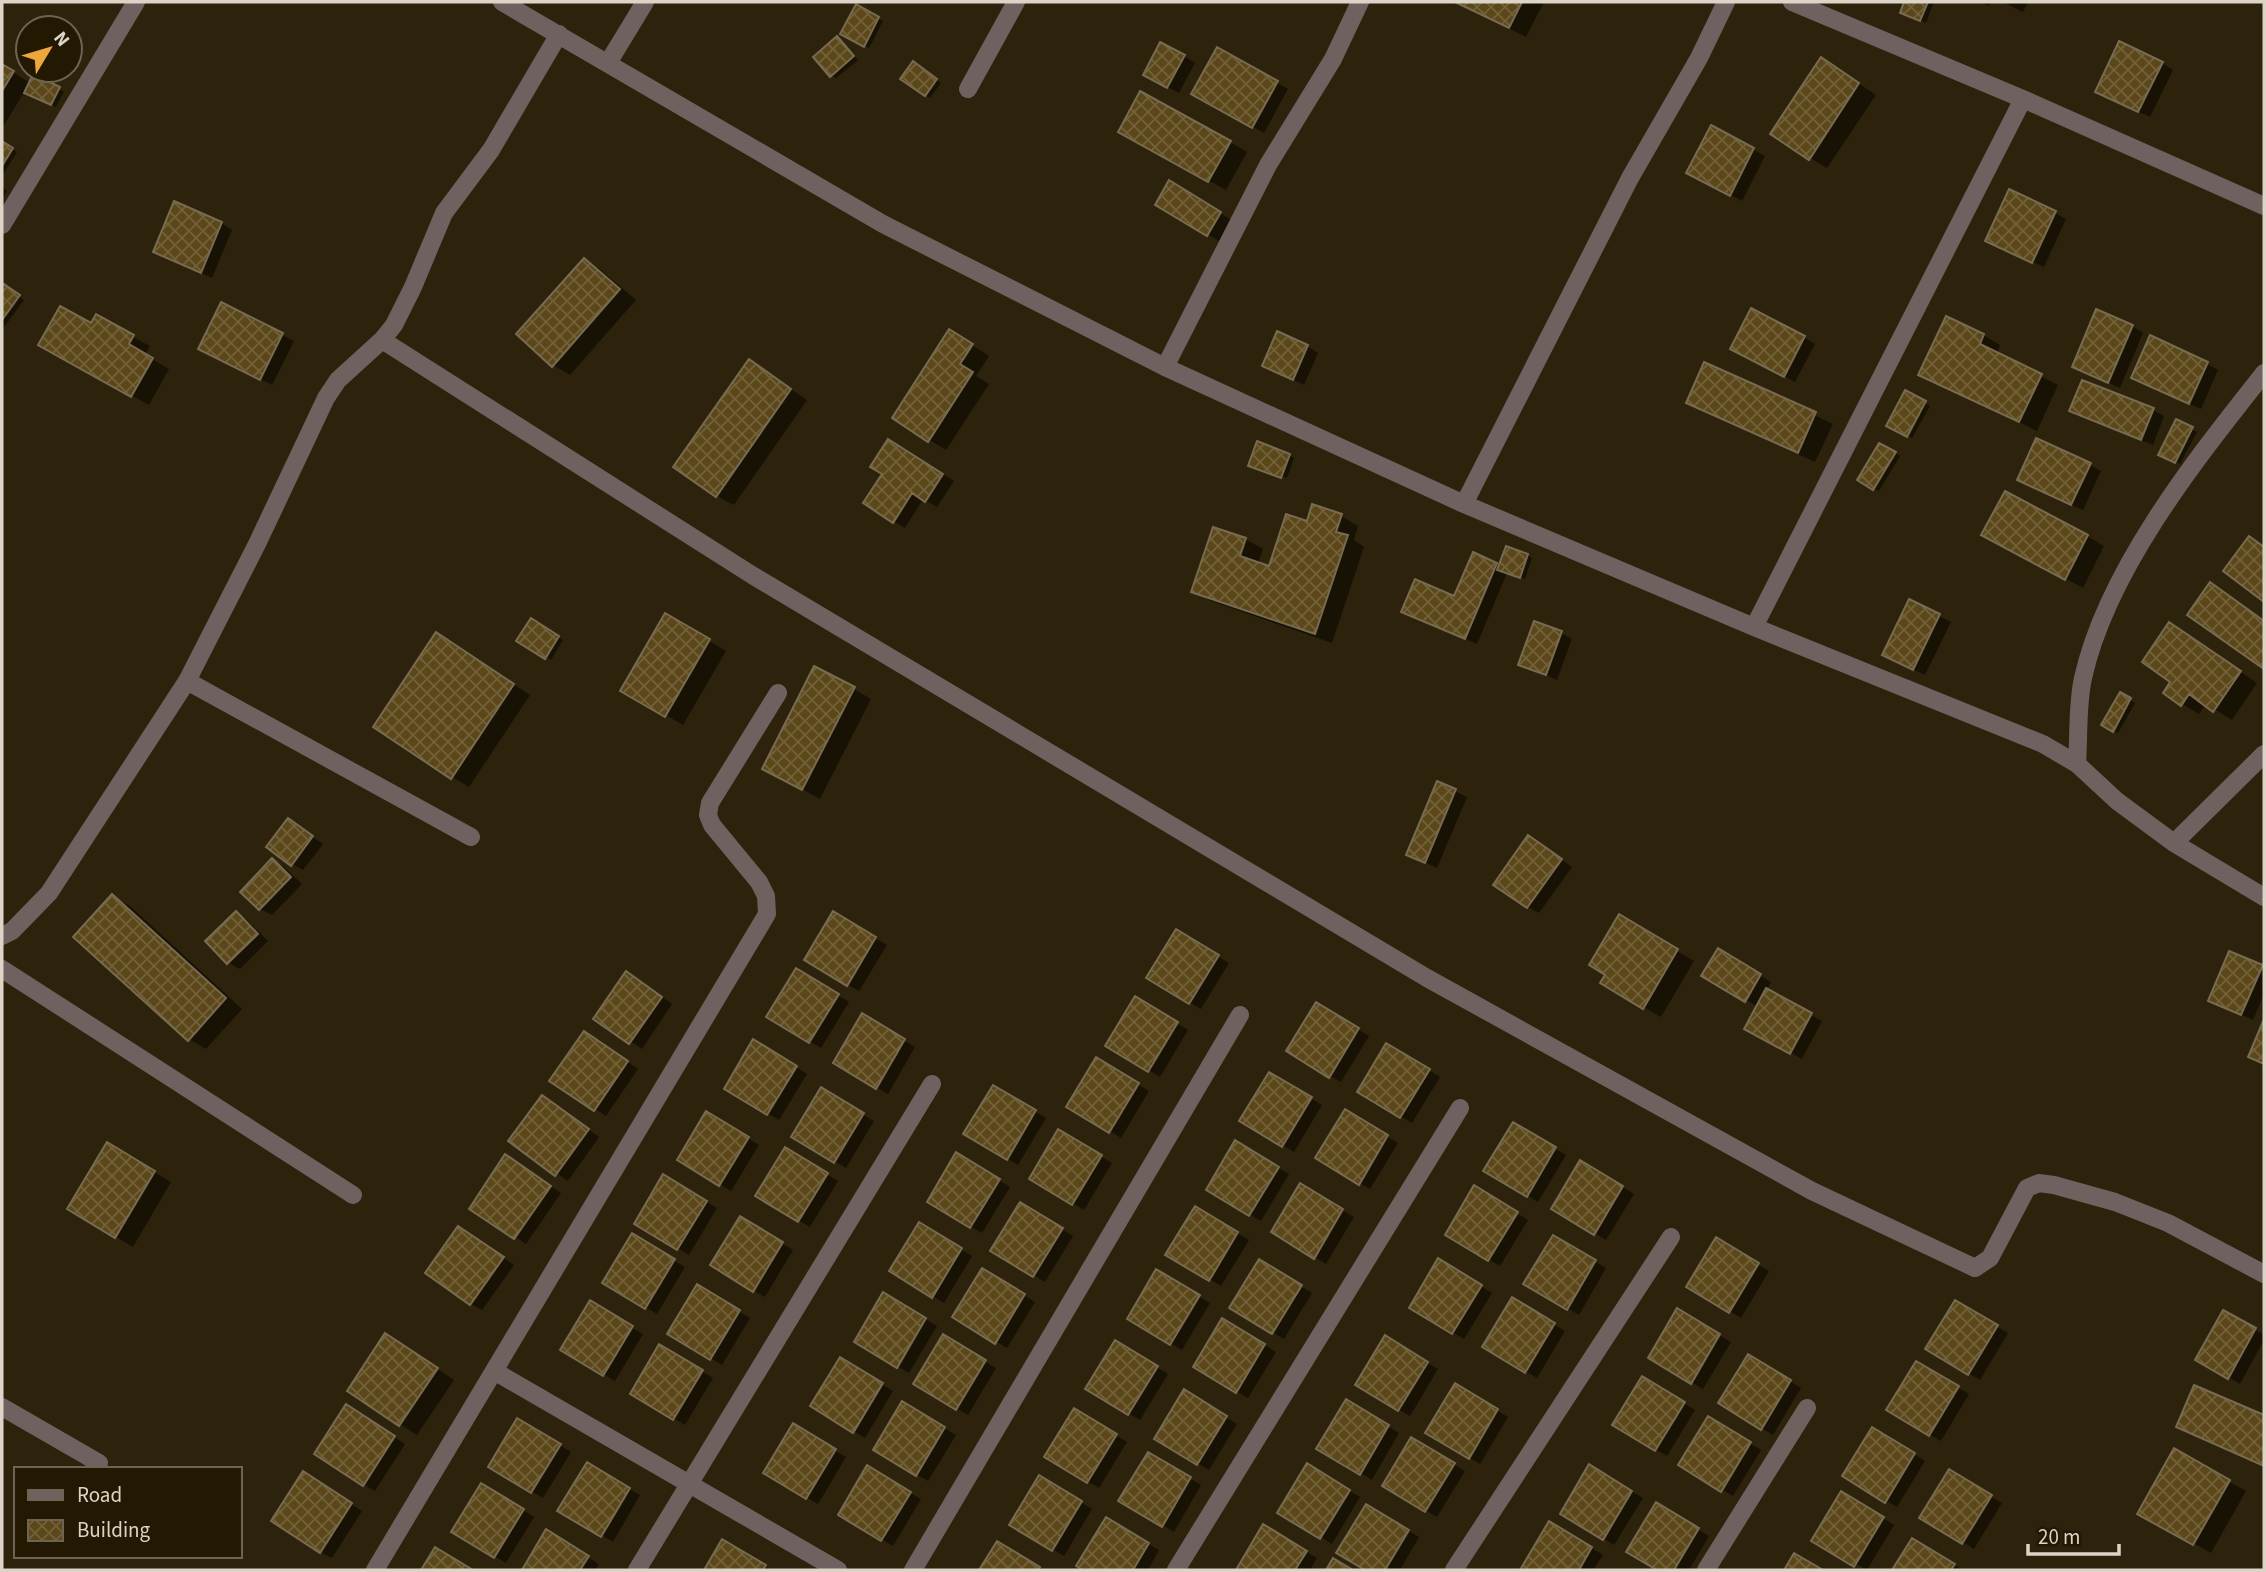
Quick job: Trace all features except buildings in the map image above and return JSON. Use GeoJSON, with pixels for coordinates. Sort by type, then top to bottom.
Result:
{"type":"FeatureCollection","features":[{"type":"Feature","properties":{"kind":"street"},"geometry":{"type":"LineString","coordinates":[[2,225],[136,2]]}},
{"type":"Feature","properties":{"kind":"street"},"geometry":{"type":"LineString","coordinates":[[502,2],[883,224],[1165,367],[1464,504],[1754,627],[2043,744],[2077,764],[2117,801],[2174,843],[2264,897]]}},
{"type":"Feature","properties":{"kind":"street"},"geometry":{"type":"LineString","coordinates":[[608,63],[645,2]]}},
{"type":"Feature","properties":{"kind":"street"},"geometry":{"type":"LineString","coordinates":[[968,89],[1016,2]]}},
{"type":"Feature","properties":{"kind":"street"},"geometry":{"type":"LineString","coordinates":[[1165,367],[1268,165],[1333,59],[1360,2]]}},
{"type":"Feature","properties":{"kind":"street"},"geometry":{"type":"LineString","coordinates":[[1464,504],[1630,178],[1699,58],[1726,2]]}},
{"type":"Feature","properties":{"kind":"street"},"geometry":{"type":"LineString","coordinates":[[1792,2],[2023,99],[2264,206]]}},
{"type":"Feature","properties":{"kind":"street"},"geometry":{"type":"LineString","coordinates":[[2,936],[12,931],[49,893],[187,681],[257,544],[326,398],[338,380],[382,340],[394,325],[444,213],[491,150],[559,34]]}},
{"type":"Feature","properties":{"kind":"street"},"geometry":{"type":"LineString","coordinates":[[1754,627],[2023,99]]}},
{"type":"Feature","properties":{"kind":"street"},"geometry":{"type":"LineString","coordinates":[[382,340],[752,575],[1427,978],[1812,1191],[1975,1268],[1990,1258],[2027,1188],[2039,1183],[2054,1185],[2115,1202],[2168,1223],[2264,1274]]}},
{"type":"Feature","properties":{"kind":"street"},"geometry":{"type":"LineString","coordinates":[[2077,764],[2082,682],[2092,643],[2126,568],[2199,456],[2264,373]]}},
{"type":"Feature","properties":{"kind":"street"},"geometry":{"type":"LineString","coordinates":[[187,681],[471,837]]}},
{"type":"Feature","properties":{"kind":"street"},"geometry":{"type":"LineString","coordinates":[[375,1570],[766,915],[766,896],[759,882],[712,825],[708,815],[710,803],[778,693]]}},
{"type":"Feature","properties":{"kind":"street"},"geometry":{"type":"LineString","coordinates":[[2174,843],[2264,754]]}},
{"type":"Feature","properties":{"kind":"street"},"geometry":{"type":"LineString","coordinates":[[2,968],[353,1195]]}},
{"type":"Feature","properties":{"kind":"street"},"geometry":{"type":"LineString","coordinates":[[913,1570],[1240,1015]]}},
{"type":"Feature","properties":{"kind":"street"},"geometry":{"type":"LineString","coordinates":[[637,1570],[932,1084]]}},
{"type":"Feature","properties":{"kind":"street"},"geometry":{"type":"LineString","coordinates":[[1176,1570],[1460,1108]]}},
{"type":"Feature","properties":{"kind":"street"},"geometry":{"type":"LineString","coordinates":[[1454,1570],[1671,1237]]}},
{"type":"Feature","properties":{"kind":"street"},"geometry":{"type":"LineString","coordinates":[[494,1371],[838,1570]]}},
{"type":"Feature","properties":{"kind":"street"},"geometry":{"type":"LineString","coordinates":[[2,1407],[99,1463]]}},
{"type":"Feature","properties":{"kind":"street"},"geometry":{"type":"LineString","coordinates":[[1706,1570],[1807,1408]]}}]}
